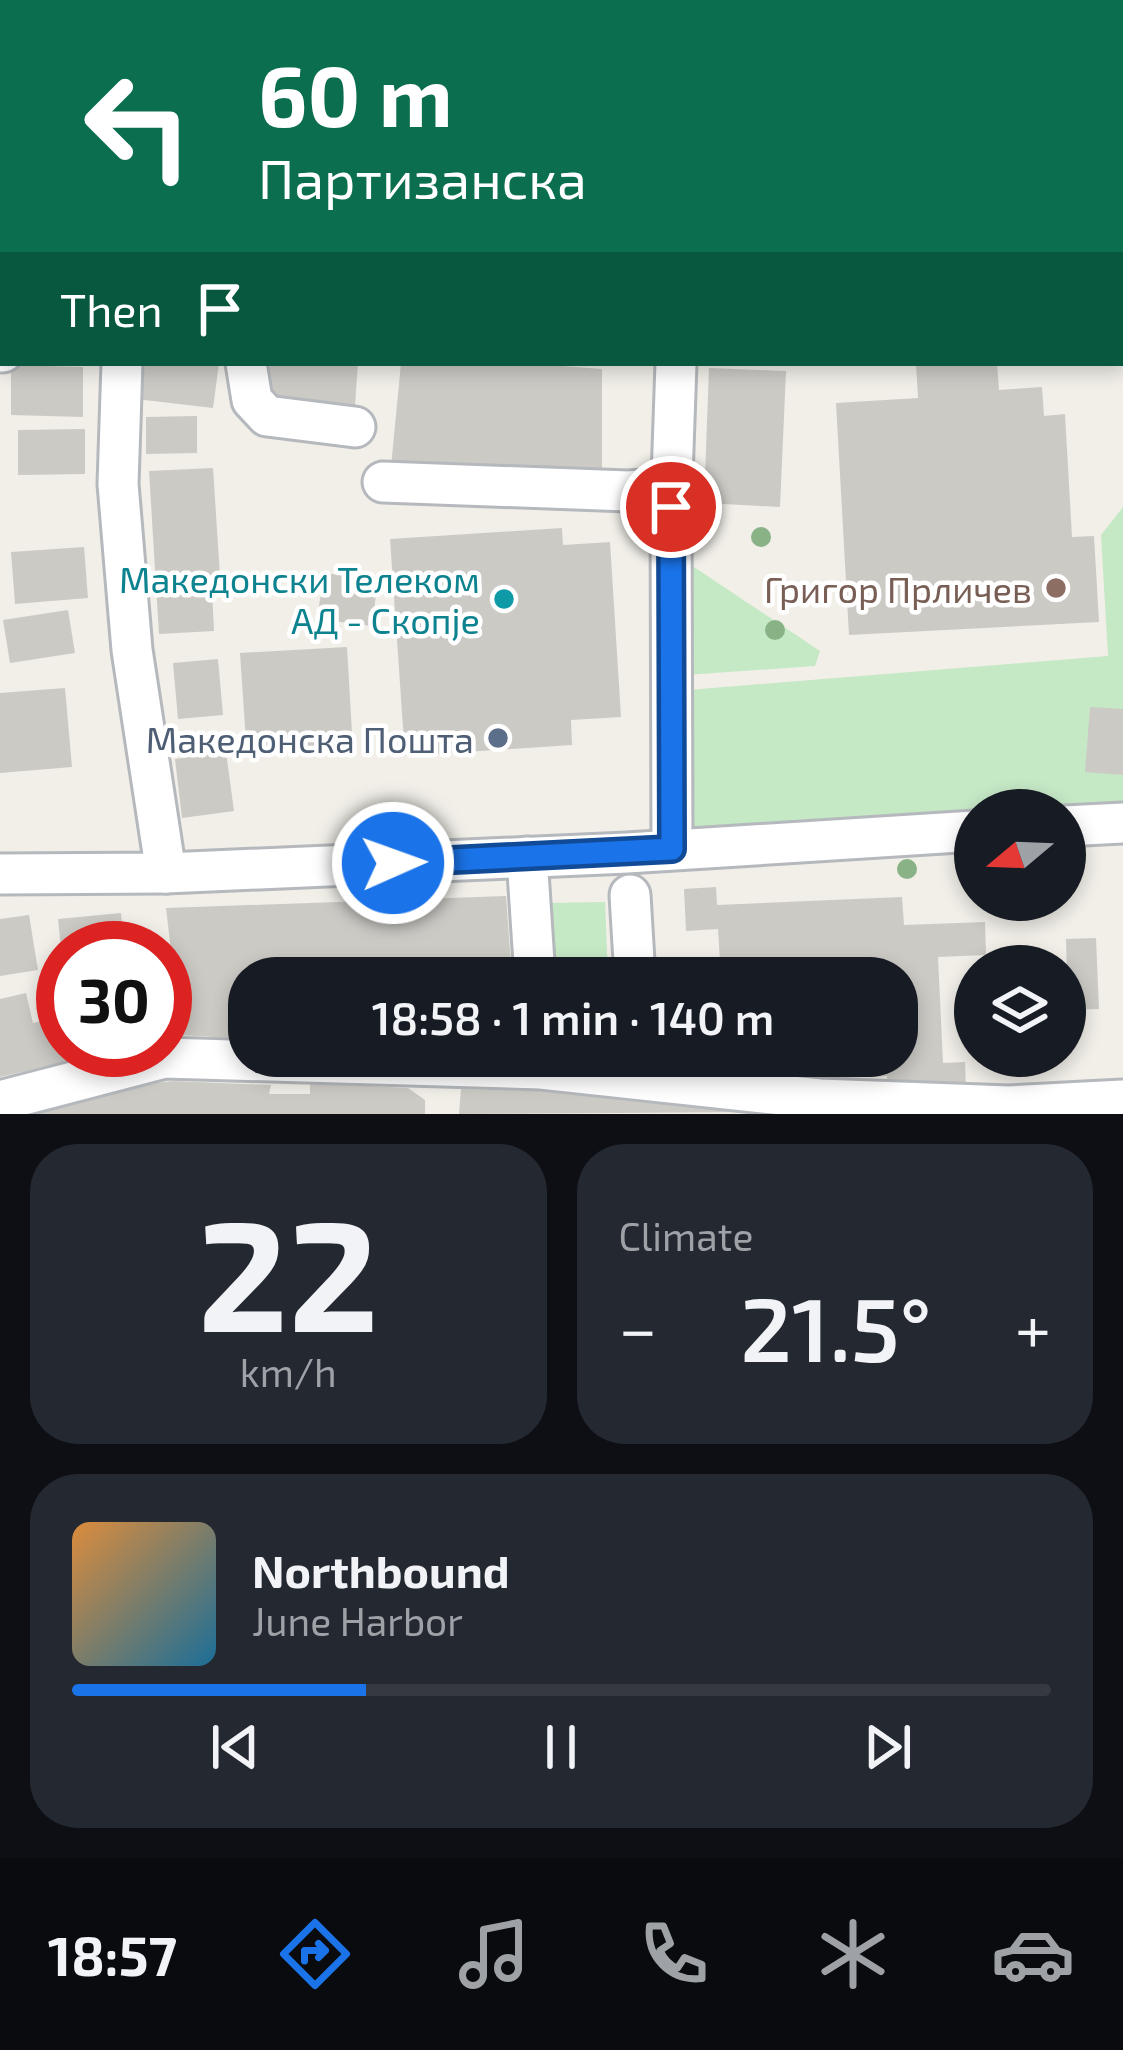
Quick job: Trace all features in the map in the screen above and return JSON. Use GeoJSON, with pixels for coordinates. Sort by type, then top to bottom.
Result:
{"type":"FeatureCollection","features":[{"type":"Feature","properties":{"kind":"street"},"geometry":{"type":"LineString","coordinates":[[122,366],[118,484],[134,677],[166,873]]}},
{"type":"Feature","properties":{"kind":"street"},"geometry":{"type":"LineString","coordinates":[[246,366],[252,400],[267,416],[356,427]]}},
{"type":"Feature","properties":{"kind":"street"},"geometry":{"type":"LineString","coordinates":[[672,849],[676,366]]}},
{"type":"Feature","properties":{"kind":"street"},"geometry":{"type":"LineString","coordinates":[[383,482],[628,491],[672,488]]}},
{"type":"Feature","properties":{"kind":"street"},"geometry":{"type":"LineString","coordinates":[[1086,825],[1123,824]]}},
{"type":"Feature","properties":{"kind":"street"},"geometry":{"type":"LineString","coordinates":[[0,874],[166,873],[954,832]]}},
{"type":"Feature","properties":{"kind":"street"},"geometry":{"type":"LineString","coordinates":[[527,857],[534,957]]}},
{"type":"Feature","properties":{"kind":"street"},"geometry":{"type":"LineString","coordinates":[[630,895],[634,957]]}},
{"type":"Feature","properties":{"kind":"street"},"geometry":{"type":"LineString","coordinates":[[0,1101],[165,1058],[228,1059]]}},
{"type":"Feature","properties":{"kind":"street"},"geometry":{"type":"LineString","coordinates":[[653,1077],[819,1099],[1009,1106],[1123,1100]]}},
{"type":"Feature","properties":{"kind":"green space"},"geometry":{"type":"Polygon","coordinates":[[[1123,507],[1123,709],[1085,771],[1123,775],[1123,823],[1086,815],[1086,789],[954,789],[954,832],[677,847],[676,691],[1108,656],[1101,535],[1123,507]]]}},
{"type":"Feature","properties":{"kind":"green space"},"geometry":{"type":"Polygon","coordinates":[[[679,557],[820,651],[815,666],[685,675],[679,557]]]}},
{"type":"Feature","properties":{"kind":"green space"},"geometry":{"type":"Polygon","coordinates":[[[605,902],[607,957],[548,957],[547,903],[605,902]]]}},
{"type":"Feature","properties":{"kind":"building"},"geometry":{"type":"Polygon","coordinates":[[[11,366],[83,367],[83,417],[11,415],[11,366]]]}},
{"type":"Feature","properties":{"kind":"building"},"geometry":{"type":"Polygon","coordinates":[[[141,366],[219,366],[213,408],[136,399],[141,366]]]}},
{"type":"Feature","properties":{"kind":"building"},"geometry":{"type":"Polygon","coordinates":[[[259,366],[358,366],[355,405],[256,398],[259,366]]]}},
{"type":"Feature","properties":{"kind":"building"},"geometry":{"type":"Polygon","coordinates":[[[401,366],[602,369],[602,485],[391,467],[401,366]]]}},
{"type":"Feature","properties":{"kind":"building"},"geometry":{"type":"Polygon","coordinates":[[[916,366],[997,366],[999,390],[1042,387],[1044,416],[1065,414],[1072,537],[1094,536],[1099,622],[849,635],[836,403],[918,398],[916,366]]]}},
{"type":"Feature","properties":{"kind":"building"},"geometry":{"type":"Polygon","coordinates":[[[709,368],[786,371],[780,507],[704,503],[709,368]]]}},
{"type":"Feature","properties":{"kind":"building"},"geometry":{"type":"Polygon","coordinates":[[[197,416],[197,453],[146,454],[146,417],[197,416]]]}},
{"type":"Feature","properties":{"kind":"building"},"geometry":{"type":"Polygon","coordinates":[[[85,429],[85,474],[18,475],[18,430],[85,429]]]}},
{"type":"Feature","properties":{"kind":"building"},"geometry":{"type":"Polygon","coordinates":[[[213,468],[221,591],[212,591],[214,631],[159,634],[149,471],[213,468]]]}},
{"type":"Feature","properties":{"kind":"building","name":"Македонски Телеком АД - Скопје"},"geometry":{"type":"Polygon","coordinates":[[[562,528],[563,545],[610,542],[621,717],[571,720],[572,745],[405,756],[390,539],[562,528]]]}},
{"type":"Feature","properties":{"kind":"building"},"geometry":{"type":"Polygon","coordinates":[[[84,547],[88,598],[15,604],[11,552],[84,547]]]}},
{"type":"Feature","properties":{"kind":"building"},"geometry":{"type":"Polygon","coordinates":[[[324,573],[378,580],[372,626],[317,619],[324,573]]]}},
{"type":"Feature","properties":{"kind":"building"},"geometry":{"type":"Polygon","coordinates":[[[68,610],[75,653],[10,663],[3,620],[68,610]]]}},
{"type":"Feature","properties":{"kind":"building"},"geometry":{"type":"Polygon","coordinates":[[[347,647],[353,750],[247,756],[240,653],[347,647]]]}},
{"type":"Feature","properties":{"kind":"building"},"geometry":{"type":"Polygon","coordinates":[[[218,659],[223,715],[178,719],[173,663],[218,659]]]}},
{"type":"Feature","properties":{"kind":"building"},"geometry":{"type":"Polygon","coordinates":[[[65,688],[72,767],[0,773],[0,693],[65,688]]]}},
{"type":"Feature","properties":{"kind":"building"},"geometry":{"type":"Polygon","coordinates":[[[1090,707],[1123,709],[1123,775],[1085,772],[1090,707]]]}},
{"type":"Feature","properties":{"kind":"building"},"geometry":{"type":"Polygon","coordinates":[[[226,752],[234,811],[182,818],[175,759],[226,752]]]}},
{"type":"Feature","properties":{"kind":"building"},"geometry":{"type":"Polygon","coordinates":[[[716,887],[717,905],[902,897],[904,925],[985,922],[986,945],[954,945],[954,956],[938,957],[943,1063],[954,1062],[954,1077],[966,1077],[966,1090],[888,1093],[887,1077],[918,1077],[918,957],[720,957],[718,929],[686,931],[684,889],[716,887]]]}},
{"type":"Feature","properties":{"kind":"building"},"geometry":{"type":"Polygon","coordinates":[[[506,896],[510,957],[228,957],[228,1038],[192,1036],[192,921],[168,921],[166,908],[506,896]]]}},
{"type":"Feature","properties":{"kind":"building"},"geometry":{"type":"Polygon","coordinates":[[[121,913],[122,921],[58,921],[121,913]]]}},
{"type":"Feature","properties":{"kind":"building"},"geometry":{"type":"Polygon","coordinates":[[[29,915],[36,970],[0,976],[0,919],[29,915]]]}},
{"type":"Feature","properties":{"kind":"building"},"geometry":{"type":"Polygon","coordinates":[[[1096,938],[1099,1009],[1086,1009],[1086,945],[1066,945],[1066,939],[1096,938]]]}},
{"type":"Feature","properties":{"kind":"building"},"geometry":{"type":"Polygon","coordinates":[[[26,993],[36,1022],[36,1069],[0,1077],[0,999],[26,993]]]}},
{"type":"Feature","properties":{"kind":"building"},"geometry":{"type":"Polygon","coordinates":[[[173,1081],[271,1085],[269,1094],[310,1094],[310,1083],[408,1088],[425,1100],[425,1114],[0,1114],[74,1093],[173,1081]]]}},
{"type":"Feature","properties":{"kind":"building"},"geometry":{"type":"Polygon","coordinates":[[[461,1089],[589,1092],[768,1112],[459,1114],[461,1089]]]}},
{"type":"Feature","properties":{"kind":"place","name":"Григор Прличев"},"geometry":{"type":"Point","coordinates":[1056,588]}},
{"type":"Feature","properties":{"kind":"place","name":"Македонски Телеком АД - Скопје"},"geometry":{"type":"Point","coordinates":[504,599]}},
{"type":"Feature","properties":{"kind":"place","name":"Македонска Пошта"},"geometry":{"type":"Point","coordinates":[498,738]}},
{"type":"Feature","properties":{"kind":"route"},"geometry":{"type":"LineString","coordinates":[[393,863],[672,849],[671,507]]}}]}
